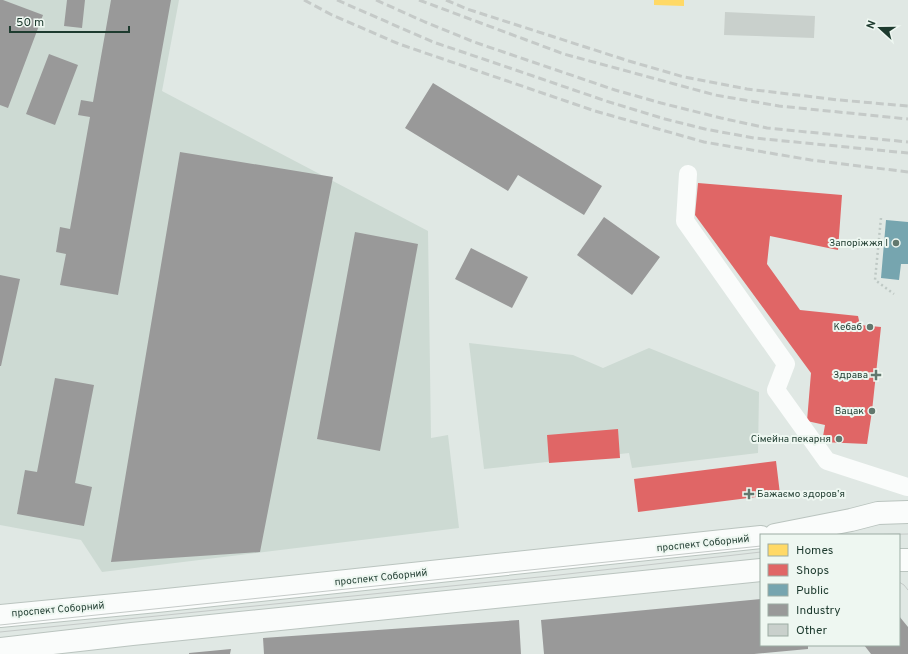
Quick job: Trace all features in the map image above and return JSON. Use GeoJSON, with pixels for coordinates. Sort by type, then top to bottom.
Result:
{"type":"FeatureCollection","features":[{"type":"Feature","properties":{"kind":"main road"},"geometry":{"type":"LineString","coordinates":[[784,534],[849,527],[878,513],[898,512]]}},
{"type":"Feature","properties":{"kind":"main road","name":"проспект Соборний"},"geometry":{"type":"LineString","coordinates":[[0,616],[760,537]]}},
{"type":"Feature","properties":{"kind":"main road"},"geometry":{"type":"LineString","coordinates":[[0,648],[760,570]]}},
{"type":"Feature","properties":{"kind":"street"},"geometry":{"type":"LineString","coordinates":[[688,174],[685,221],[786,364],[776,390],[827,462],[907,486],[898,512]]}},
{"type":"Feature","properties":{"kind":"path"},"geometry":{"type":"LineString","coordinates":[[881,218],[875,280],[894,294]]}},
{"type":"Feature","properties":{"kind":"shaded area"},"geometry":{"type":"Polygon","coordinates":[[[0,0],[179,0],[162,91],[428,231],[431,438],[448,435],[459,528],[102,572],[81,540],[0,525],[0,0]]]}},
{"type":"Feature","properties":{"kind":"shaded area"},"geometry":{"type":"Polygon","coordinates":[[[469,343],[573,355],[603,368],[649,348],[759,392],[758,453],[632,468],[629,453],[484,469],[469,343]]]}},
{"type":"Feature","properties":{"kind":"building: Homes"},"geometry":{"type":"Polygon","coordinates":[[[654,0],[684,0],[684,6],[654,5],[654,0]]]}},
{"type":"Feature","properties":{"kind":"building: Shops"},"geometry":{"type":"Polygon","coordinates":[[[698,183],[842,195],[838,250],[770,236],[767,264],[800,310],[858,316],[860,325],[881,327],[867,444],[822,442],[825,425],[807,421],[811,373],[695,215],[698,183]]]}},
{"type":"Feature","properties":{"kind":"building: Shops"},"geometry":{"type":"Polygon","coordinates":[[[618,429],[620,458],[549,463],[547,435],[618,429]]]}},
{"type":"Feature","properties":{"kind":"building: Shops"},"geometry":{"type":"Polygon","coordinates":[[[776,461],[780,494],[638,512],[634,479],[776,461]]]}},
{"type":"Feature","properties":{"kind":"building: Public","name":"Запорiжжя I"},"geometry":{"type":"Polygon","coordinates":[[[886,220],[908,222],[908,264],[901,264],[899,280],[881,278],[886,220]]]}},
{"type":"Feature","properties":{"kind":"building: Industry"},"geometry":{"type":"Polygon","coordinates":[[[0,0],[43,15],[8,108],[0,105],[0,0]]]}},
{"type":"Feature","properties":{"kind":"building: Industry"},"geometry":{"type":"Polygon","coordinates":[[[67,0],[85,0],[82,28],[64,26],[67,0]]]}},
{"type":"Feature","properties":{"kind":"building: Industry"},"geometry":{"type":"Polygon","coordinates":[[[111,0],[171,0],[118,295],[60,285],[66,254],[56,252],[60,227],[70,229],[90,117],[78,115],[81,100],[93,102],[111,0]]]}},
{"type":"Feature","properties":{"kind":"building: Industry"},"geometry":{"type":"Polygon","coordinates":[[[49,54],[78,65],[55,125],[26,114],[49,54]]]}},
{"type":"Feature","properties":{"kind":"building: Industry"},"geometry":{"type":"Polygon","coordinates":[[[433,83],[602,186],[584,215],[518,175],[508,191],[405,128],[433,83]]]}},
{"type":"Feature","properties":{"kind":"building: Industry"},"geometry":{"type":"Polygon","coordinates":[[[180,152],[333,177],[260,552],[111,562],[180,152]]]}},
{"type":"Feature","properties":{"kind":"building: Industry"},"geometry":{"type":"Polygon","coordinates":[[[604,217],[660,257],[632,295],[577,255],[604,217]]]}},
{"type":"Feature","properties":{"kind":"building: Industry"},"geometry":{"type":"Polygon","coordinates":[[[355,232],[418,244],[380,451],[317,439],[355,232]]]}},
{"type":"Feature","properties":{"kind":"building: Industry"},"geometry":{"type":"Polygon","coordinates":[[[471,248],[528,277],[512,308],[455,279],[471,248]]]}},
{"type":"Feature","properties":{"kind":"building: Industry"},"geometry":{"type":"Polygon","coordinates":[[[0,275],[20,279],[1,366],[0,366],[0,275]]]}},
{"type":"Feature","properties":{"kind":"building: Industry"},"geometry":{"type":"Polygon","coordinates":[[[55,378],[94,385],[75,483],[92,487],[84,526],[17,514],[25,470],[37,472],[55,378]]]}},
{"type":"Feature","properties":{"kind":"building: Industry"},"geometry":{"type":"Polygon","coordinates":[[[760,599],[760,646],[808,646],[808,649],[754,654],[544,654],[541,620],[760,599]]]}},
{"type":"Feature","properties":{"kind":"building: Industry"},"geometry":{"type":"Polygon","coordinates":[[[900,617],[908,627],[908,654],[871,654],[865,646],[900,646],[900,617]]]}},
{"type":"Feature","properties":{"kind":"building: Industry"},"geometry":{"type":"Polygon","coordinates":[[[519,620],[521,654],[264,654],[263,638],[519,620]]]}},
{"type":"Feature","properties":{"kind":"building: Industry"},"geometry":{"type":"Polygon","coordinates":[[[231,649],[230,654],[189,654],[189,653],[231,649]]]}},
{"type":"Feature","properties":{"kind":"building: Other"},"geometry":{"type":"Polygon","coordinates":[[[725,12],[815,16],[814,38],[724,35],[725,12]]]}},
{"type":"Feature","properties":{"kind":"tram line"},"geometry":{"type":"LineString","coordinates":[[900,534],[908,534]]}},
{"type":"Feature","properties":{"kind":"tram line"},"geometry":{"type":"LineString","coordinates":[[0,625],[760,546]]}},
{"type":"Feature","properties":{"kind":"tram line"},"geometry":{"type":"LineString","coordinates":[[0,632],[559,575],[760,552]]}},
{"type":"Feature","properties":{"kind":"tram line"},"geometry":{"type":"LineString","coordinates":[[900,583],[908,590]]}},
{"type":"Feature","properties":{"kind":"railway"},"geometry":{"type":"LineString","coordinates":[[304,0],[332,15],[399,44],[595,111],[704,142],[811,160],[908,172]]}},
{"type":"Feature","properties":{"kind":"railway"},"geometry":{"type":"LineString","coordinates":[[337,0],[433,42],[606,101],[665,119],[705,129],[754,138],[908,153]]}},
{"type":"Feature","properties":{"kind":"railway"},"geometry":{"type":"LineString","coordinates":[[376,0],[474,42],[615,90],[661,103],[767,128],[908,142]]}},
{"type":"Feature","properties":{"kind":"railway"},"geometry":{"type":"LineString","coordinates":[[419,0],[564,54],[715,95],[779,106],[908,119]]}},
{"type":"Feature","properties":{"kind":"railway"},"geometry":{"type":"LineString","coordinates":[[446,0],[467,9],[684,77],[747,89],[839,100],[908,106]]}},
{"type":"Feature","properties":{"kind":"place","name":"Запорiжжя I"},"geometry":{"type":"Point","coordinates":[896,243]}},
{"type":"Feature","properties":{"kind":"place","name":"Кебаб"},"geometry":{"type":"Point","coordinates":[870,327]}},
{"type":"Feature","properties":{"kind":"place","name":"Здрава"},"geometry":{"type":"Point","coordinates":[876,375]}},
{"type":"Feature","properties":{"kind":"place","name":"Вацак"},"geometry":{"type":"Point","coordinates":[872,411]}},
{"type":"Feature","properties":{"kind":"place","name":"Сімейна пекарня"},"geometry":{"type":"Point","coordinates":[839,439]}},
{"type":"Feature","properties":{"kind":"place","name":"Бажаємо здоровʼя"},"geometry":{"type":"Point","coordinates":[749,494]}}]}
